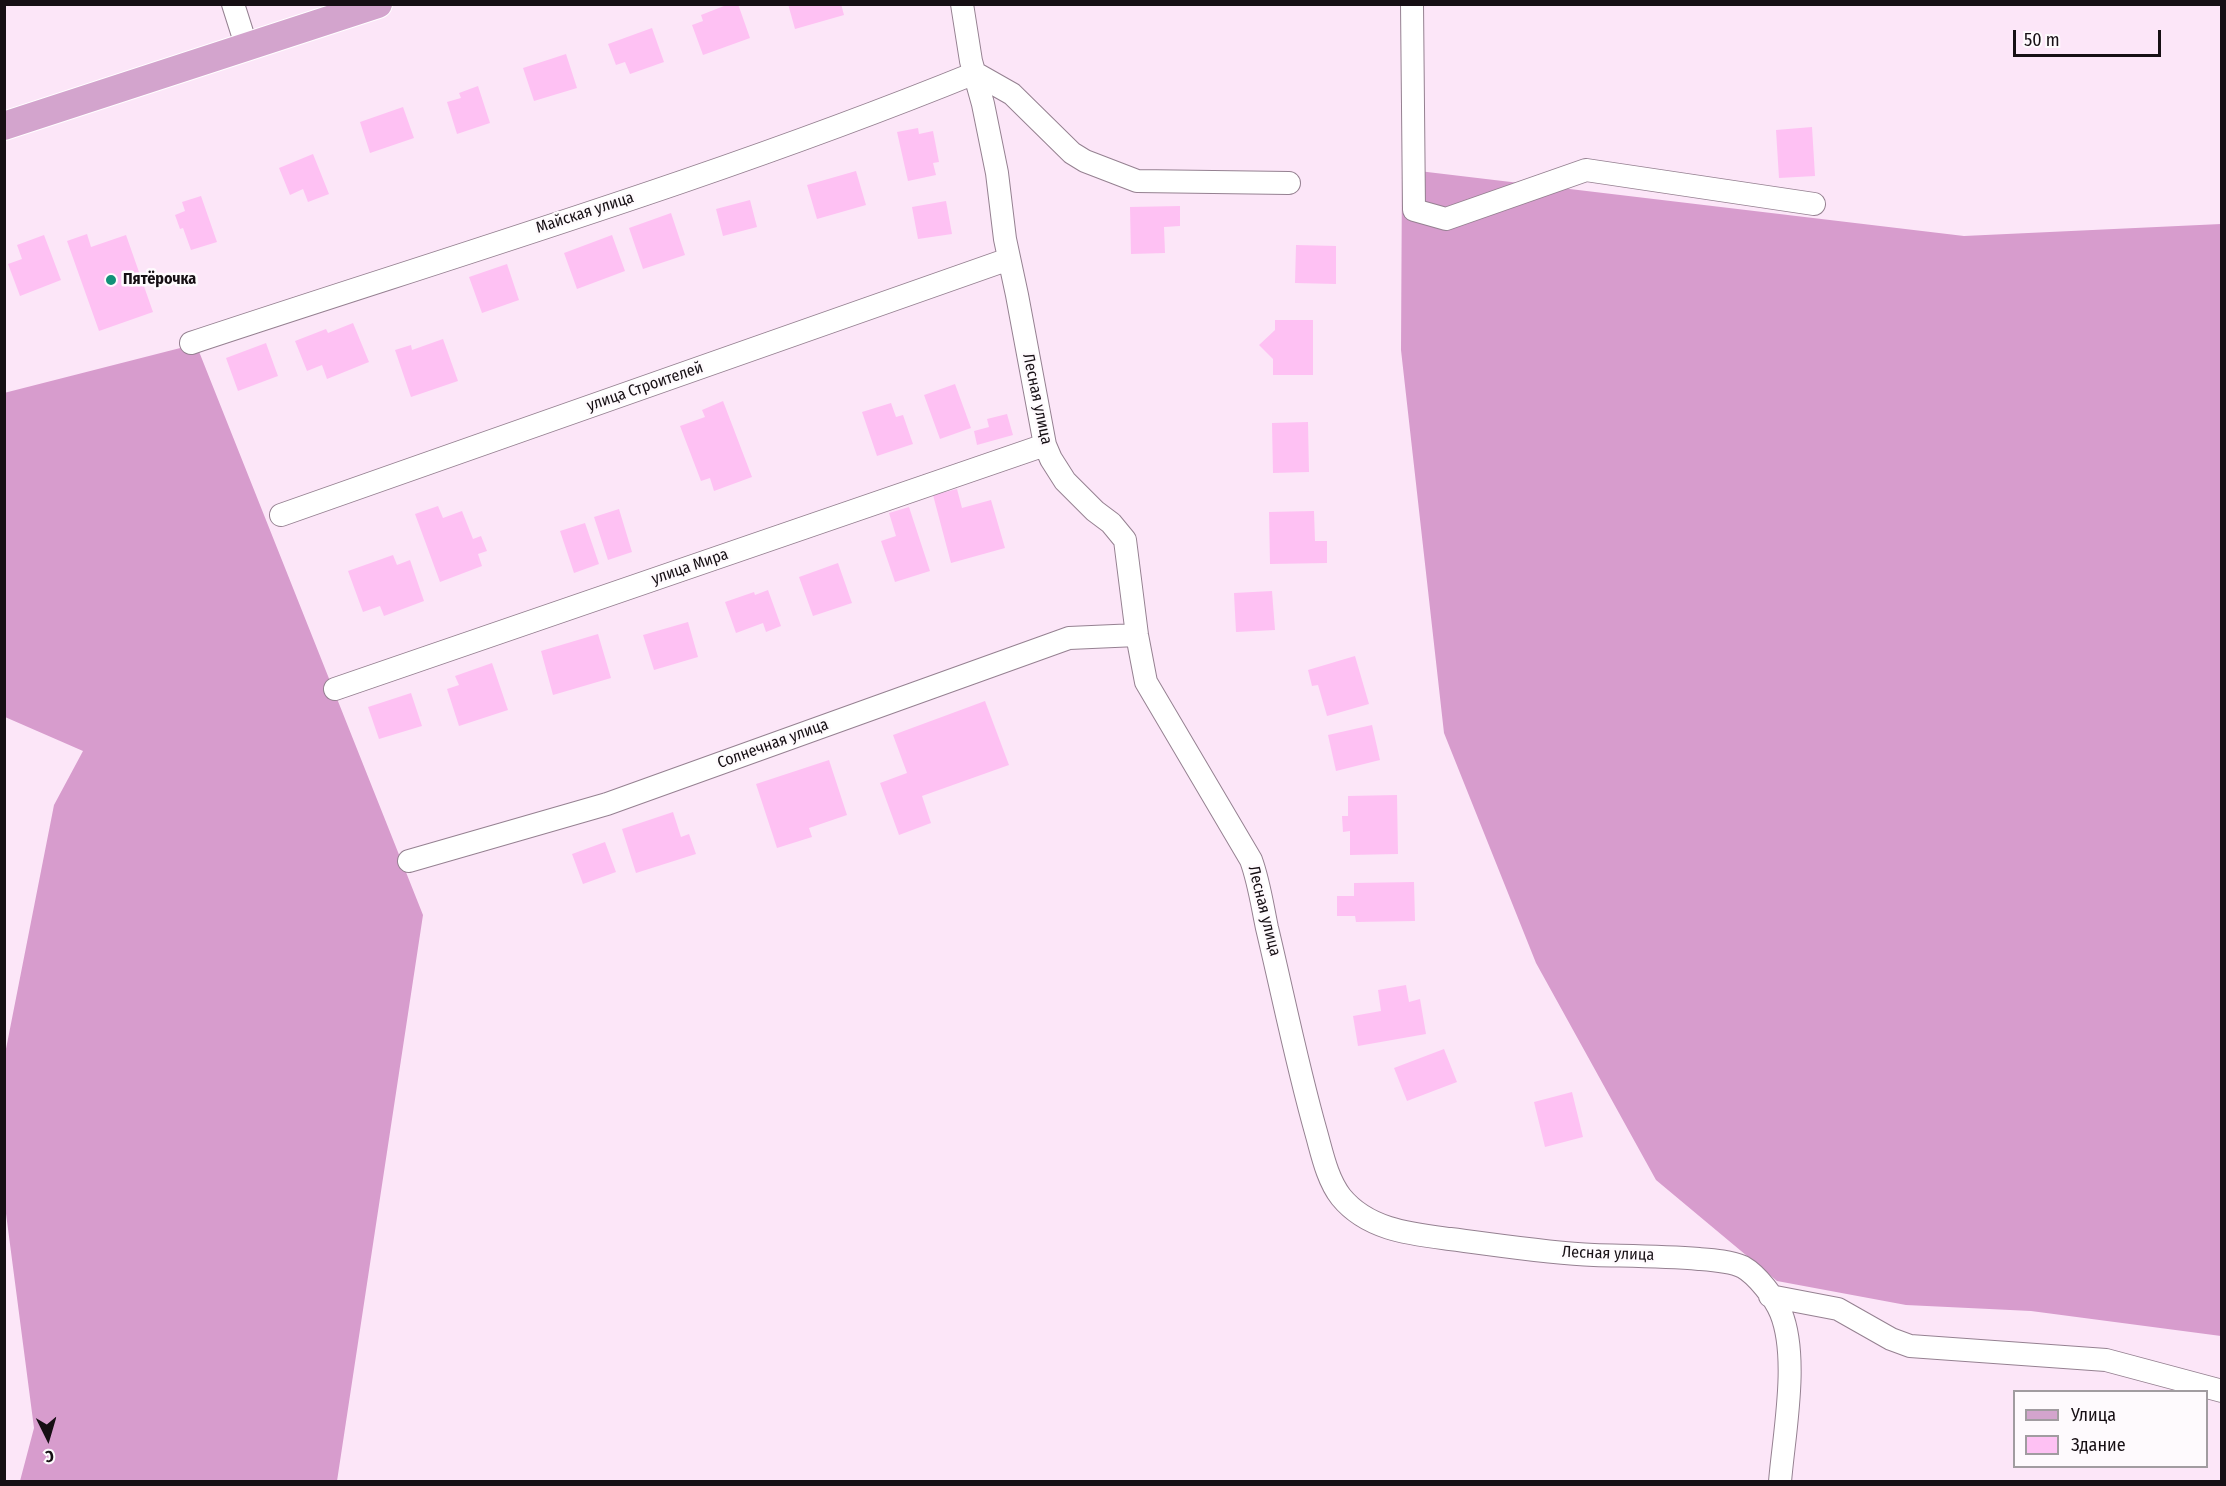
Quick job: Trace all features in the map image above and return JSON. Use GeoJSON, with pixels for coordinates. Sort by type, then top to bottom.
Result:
{"type":"FeatureCollection","features":[{"type":"Feature","properties":{"kind":"main road"},"geometry":{"type":"LineString","coordinates":[[4,126],[378,4]]}},
{"type":"Feature","properties":{"kind":"street"},"geometry":{"type":"LineString","coordinates":[[233,4],[247,48]]}},
{"type":"Feature","properties":{"kind":"street","name":"Лесная улица"},"geometry":{"type":"LineString","coordinates":[[962,4],[971,61],[997,173],[1009,259],[1045,445],[1065,481],[1095,511],[1111,523],[1125,540],[1137,635],[1146,682],[1251,860],[1258,881],[1311,1114],[1328,1171],[1340,1196],[1355,1211],[1382,1227],[1409,1233],[1532,1250],[1712,1260],[1744,1268],[1764,1285],[1781,1312],[1788,1346],[1788,1397],[1779,1482]]}},
{"type":"Feature","properties":{"kind":"street"},"geometry":{"type":"LineString","coordinates":[[1412,4],[1414,210],[1446,219],[1586,170],[1814,204]]}},
{"type":"Feature","properties":{"kind":"street"},"geometry":{"type":"LineString","coordinates":[[975,73],[1011,94],[1072,153],[1117,175],[1137,181],[1289,183]]}},
{"type":"Feature","properties":{"kind":"street","name":"Майская улица"},"geometry":{"type":"LineString","coordinates":[[191,343],[702,175],[856,120],[975,73]]}},
{"type":"Feature","properties":{"kind":"street","name":"улица Строителей"},"geometry":{"type":"LineString","coordinates":[[281,514],[1009,259]]}},
{"type":"Feature","properties":{"kind":"street","name":"улица Мира"},"geometry":{"type":"LineString","coordinates":[[335,689],[1045,445]]}},
{"type":"Feature","properties":{"kind":"street","name":"Солнечная улица"},"geometry":{"type":"LineString","coordinates":[[409,861],[608,804],[1069,638],[1137,635]]}},
{"type":"Feature","properties":{"kind":"street"},"geometry":{"type":"LineString","coordinates":[[1770,1296],[1838,1309],[1891,1339],[1910,1346],[2106,1360],[2222,1391]]}},
{"type":"Feature","properties":{"kind":"shaded area"},"geometry":{"type":"Polygon","coordinates":[[[1402,169],[1964,236],[2221,224],[2221,1336],[2031,1311],[1906,1305],[1777,1281],[1656,1180],[1536,963],[1444,733],[1401,350],[1402,169]]]}},
{"type":"Feature","properties":{"kind":"shaded area"},"geometry":{"type":"Polygon","coordinates":[[[196,344],[423,915],[337,1481],[20,1481],[34,1428],[5,1206],[5,1054],[54,805],[83,751],[5,717],[4,393],[196,344]]]}},
{"type":"Feature","properties":{"kind":"building"},"geometry":{"type":"Polygon","coordinates":[[[729,4],[738,4],[750,38],[703,55],[692,25],[703,21],[701,15],[729,4]]]}},
{"type":"Feature","properties":{"kind":"building"},"geometry":{"type":"Polygon","coordinates":[[[788,4],[841,4],[844,15],[795,29],[788,4]]]}},
{"type":"Feature","properties":{"kind":"building"},"geometry":{"type":"Polygon","coordinates":[[[652,28],[664,62],[630,74],[625,62],[616,65],[608,44],[652,28]]]}},
{"type":"Feature","properties":{"kind":"building"},"geometry":{"type":"Polygon","coordinates":[[[566,54],[577,88],[534,101],[523,68],[566,54]]]}},
{"type":"Feature","properties":{"kind":"building"},"geometry":{"type":"Polygon","coordinates":[[[478,86],[490,123],[457,134],[447,102],[461,98],[459,93],[478,86]]]}},
{"type":"Feature","properties":{"kind":"building"},"geometry":{"type":"Polygon","coordinates":[[[403,107],[414,138],[370,153],[360,122],[403,107]]]}},
{"type":"Feature","properties":{"kind":"building"},"geometry":{"type":"Polygon","coordinates":[[[1812,127],[1815,176],[1779,178],[1776,130],[1812,127]]]}},
{"type":"Feature","properties":{"kind":"building"},"geometry":{"type":"Polygon","coordinates":[[[918,128],[919,134],[933,131],[939,162],[933,163],[936,175],[908,181],[897,132],[918,128]]]}},
{"type":"Feature","properties":{"kind":"building"},"geometry":{"type":"Polygon","coordinates":[[[313,154],[329,194],[308,202],[303,189],[290,195],[279,168],[313,154]]]}},
{"type":"Feature","properties":{"kind":"building"},"geometry":{"type":"Polygon","coordinates":[[[856,171],[866,205],[817,219],[807,185],[856,171]]]}},
{"type":"Feature","properties":{"kind":"building"},"geometry":{"type":"Polygon","coordinates":[[[201,196],[217,242],[191,250],[183,228],[180,229],[175,215],[185,211],[182,202],[201,196]]]}},
{"type":"Feature","properties":{"kind":"building"},"geometry":{"type":"Polygon","coordinates":[[[750,200],[757,227],[723,236],[716,209],[750,200]]]}},
{"type":"Feature","properties":{"kind":"building"},"geometry":{"type":"Polygon","coordinates":[[[946,201],[952,234],[918,239],[912,207],[946,201]]]}},
{"type":"Feature","properties":{"kind":"building"},"geometry":{"type":"Polygon","coordinates":[[[1180,206],[1180,226],[1164,227],[1165,253],[1131,254],[1130,207],[1180,206]]]}},
{"type":"Feature","properties":{"kind":"building"},"geometry":{"type":"Polygon","coordinates":[[[671,213],[685,255],[643,269],[629,228],[671,213]]]}},
{"type":"Feature","properties":{"kind":"building","name":"Пятёрочка"},"geometry":{"type":"Polygon","coordinates":[[[87,234],[91,247],[126,235],[153,312],[99,331],[67,241],[87,234]]]}},
{"type":"Feature","properties":{"kind":"building"},"geometry":{"type":"Polygon","coordinates":[[[44,235],[61,280],[20,296],[8,264],[22,259],[17,245],[44,235]]]}},
{"type":"Feature","properties":{"kind":"building"},"geometry":{"type":"Polygon","coordinates":[[[612,235],[625,271],[577,289],[564,253],[612,235]]]}},
{"type":"Feature","properties":{"kind":"building"},"geometry":{"type":"Polygon","coordinates":[[[1296,245],[1336,246],[1336,284],[1295,283],[1296,245]]]}},
{"type":"Feature","properties":{"kind":"building"},"geometry":{"type":"Polygon","coordinates":[[[507,264],[519,300],[482,313],[469,277],[507,264]]]}},
{"type":"Feature","properties":{"kind":"building"},"geometry":{"type":"Polygon","coordinates":[[[1275,320],[1313,320],[1313,375],[1273,375],[1273,359],[1259,345],[1275,330],[1275,320]]]}},
{"type":"Feature","properties":{"kind":"building"},"geometry":{"type":"Polygon","coordinates":[[[353,323],[369,362],[327,379],[322,365],[307,371],[295,341],[326,329],[328,333],[353,323]]]}},
{"type":"Feature","properties":{"kind":"building"},"geometry":{"type":"Polygon","coordinates":[[[443,339],[458,381],[411,397],[395,350],[411,345],[412,350],[443,339]]]}},
{"type":"Feature","properties":{"kind":"building"},"geometry":{"type":"Polygon","coordinates":[[[266,343],[278,376],[238,391],[226,358],[266,343]]]}},
{"type":"Feature","properties":{"kind":"building"},"geometry":{"type":"Polygon","coordinates":[[[955,384],[971,428],[940,439],[924,395],[955,384]]]}},
{"type":"Feature","properties":{"kind":"building"},"geometry":{"type":"Polygon","coordinates":[[[723,401],[752,477],[714,491],[710,478],[701,481],[680,426],[705,417],[702,410],[723,401]]]}},
{"type":"Feature","properties":{"kind":"building"},"geometry":{"type":"Polygon","coordinates":[[[891,403],[896,417],[903,415],[913,444],[877,456],[862,412],[891,403]]]}},
{"type":"Feature","properties":{"kind":"building"},"geometry":{"type":"Polygon","coordinates":[[[1007,414],[1013,435],[977,445],[974,431],[989,427],[987,419],[1007,414]]]}},
{"type":"Feature","properties":{"kind":"building"},"geometry":{"type":"Polygon","coordinates":[[[1308,422],[1309,472],[1273,473],[1272,423],[1308,422]]]}},
{"type":"Feature","properties":{"kind":"building"},"geometry":{"type":"Polygon","coordinates":[[[957,489],[962,508],[991,500],[1005,548],[951,563],[933,495],[957,489]]]}},
{"type":"Feature","properties":{"kind":"building"},"geometry":{"type":"Polygon","coordinates":[[[438,506],[443,518],[462,511],[473,539],[481,536],[487,551],[478,554],[482,566],[440,582],[415,514],[438,506]]]}},
{"type":"Feature","properties":{"kind":"building"},"geometry":{"type":"Polygon","coordinates":[[[909,507],[930,571],[895,582],[881,541],[896,536],[889,513],[909,507]]]}},
{"type":"Feature","properties":{"kind":"building"},"geometry":{"type":"Polygon","coordinates":[[[619,509],[632,552],[608,560],[594,517],[619,509]]]}},
{"type":"Feature","properties":{"kind":"building"},"geometry":{"type":"Polygon","coordinates":[[[1314,511],[1315,541],[1327,541],[1327,563],[1270,564],[1269,512],[1314,511]]]}},
{"type":"Feature","properties":{"kind":"building"},"geometry":{"type":"Polygon","coordinates":[[[585,523],[599,564],[574,573],[560,531],[585,523]]]}},
{"type":"Feature","properties":{"kind":"building"},"geometry":{"type":"Polygon","coordinates":[[[393,555],[397,565],[410,560],[424,601],[384,616],[380,606],[363,612],[348,571],[393,555]]]}},
{"type":"Feature","properties":{"kind":"building"},"geometry":{"type":"Polygon","coordinates":[[[838,563],[852,603],[813,616],[799,577],[838,563]]]}},
{"type":"Feature","properties":{"kind":"building"},"geometry":{"type":"Polygon","coordinates":[[[768,590],[781,626],[766,632],[763,623],[736,633],[725,602],[754,592],[755,595],[768,590]]]}},
{"type":"Feature","properties":{"kind":"building"},"geometry":{"type":"Polygon","coordinates":[[[1272,591],[1275,630],[1236,632],[1234,593],[1272,591]]]}},
{"type":"Feature","properties":{"kind":"building"},"geometry":{"type":"Polygon","coordinates":[[[688,622],[698,657],[654,670],[643,635],[688,622]]]}},
{"type":"Feature","properties":{"kind":"building"},"geometry":{"type":"Polygon","coordinates":[[[598,634],[611,678],[553,695],[541,651],[598,634]]]}},
{"type":"Feature","properties":{"kind":"building"},"geometry":{"type":"Polygon","coordinates":[[[1355,656],[1369,704],[1327,716],[1318,685],[1312,686],[1308,670],[1355,656]]]}},
{"type":"Feature","properties":{"kind":"building"},"geometry":{"type":"Polygon","coordinates":[[[492,663],[508,710],[459,726],[447,689],[459,685],[455,676],[492,663]]]}},
{"type":"Feature","properties":{"kind":"building"},"geometry":{"type":"Polygon","coordinates":[[[411,693],[422,726],[379,739],[368,707],[411,693]]]}},
{"type":"Feature","properties":{"kind":"building"},"geometry":{"type":"Polygon","coordinates":[[[985,701],[1009,765],[922,796],[931,823],[899,835],[880,783],[907,773],[893,735],[985,701]]]}},
{"type":"Feature","properties":{"kind":"building"},"geometry":{"type":"Polygon","coordinates":[[[1372,725],[1380,760],[1336,771],[1328,735],[1372,725]]]}},
{"type":"Feature","properties":{"kind":"building"},"geometry":{"type":"Polygon","coordinates":[[[829,760],[847,815],[809,828],[812,837],[777,848],[756,784],[829,760]]]}},
{"type":"Feature","properties":{"kind":"building"},"geometry":{"type":"Polygon","coordinates":[[[1397,795],[1398,854],[1350,855],[1350,831],[1343,832],[1342,816],[1348,816],[1348,796],[1397,795]]]}},
{"type":"Feature","properties":{"kind":"building"},"geometry":{"type":"Polygon","coordinates":[[[673,812],[681,837],[689,834],[696,854],[636,873],[622,829],[673,812]]]}},
{"type":"Feature","properties":{"kind":"building"},"geometry":{"type":"Polygon","coordinates":[[[605,842],[616,872],[583,884],[572,854],[605,842]]]}},
{"type":"Feature","properties":{"kind":"building"},"geometry":{"type":"Polygon","coordinates":[[[1414,882],[1415,921],[1356,922],[1355,916],[1337,916],[1337,896],[1354,896],[1354,883],[1414,882]]]}},
{"type":"Feature","properties":{"kind":"building"},"geometry":{"type":"Polygon","coordinates":[[[1406,985],[1409,1002],[1420,999],[1426,1034],[1358,1046],[1353,1016],[1381,1011],[1378,990],[1406,985]]]}},
{"type":"Feature","properties":{"kind":"building"},"geometry":{"type":"Polygon","coordinates":[[[1444,1049],[1457,1082],[1407,1101],[1394,1068],[1444,1049]]]}},
{"type":"Feature","properties":{"kind":"building"},"geometry":{"type":"Polygon","coordinates":[[[1572,1092],[1583,1137],[1545,1147],[1534,1102],[1572,1092]]]}},
{"type":"Feature","properties":{"kind":"place","name":"Пятёрочка"},"geometry":{"type":"Point","coordinates":[111,280]}}]}
